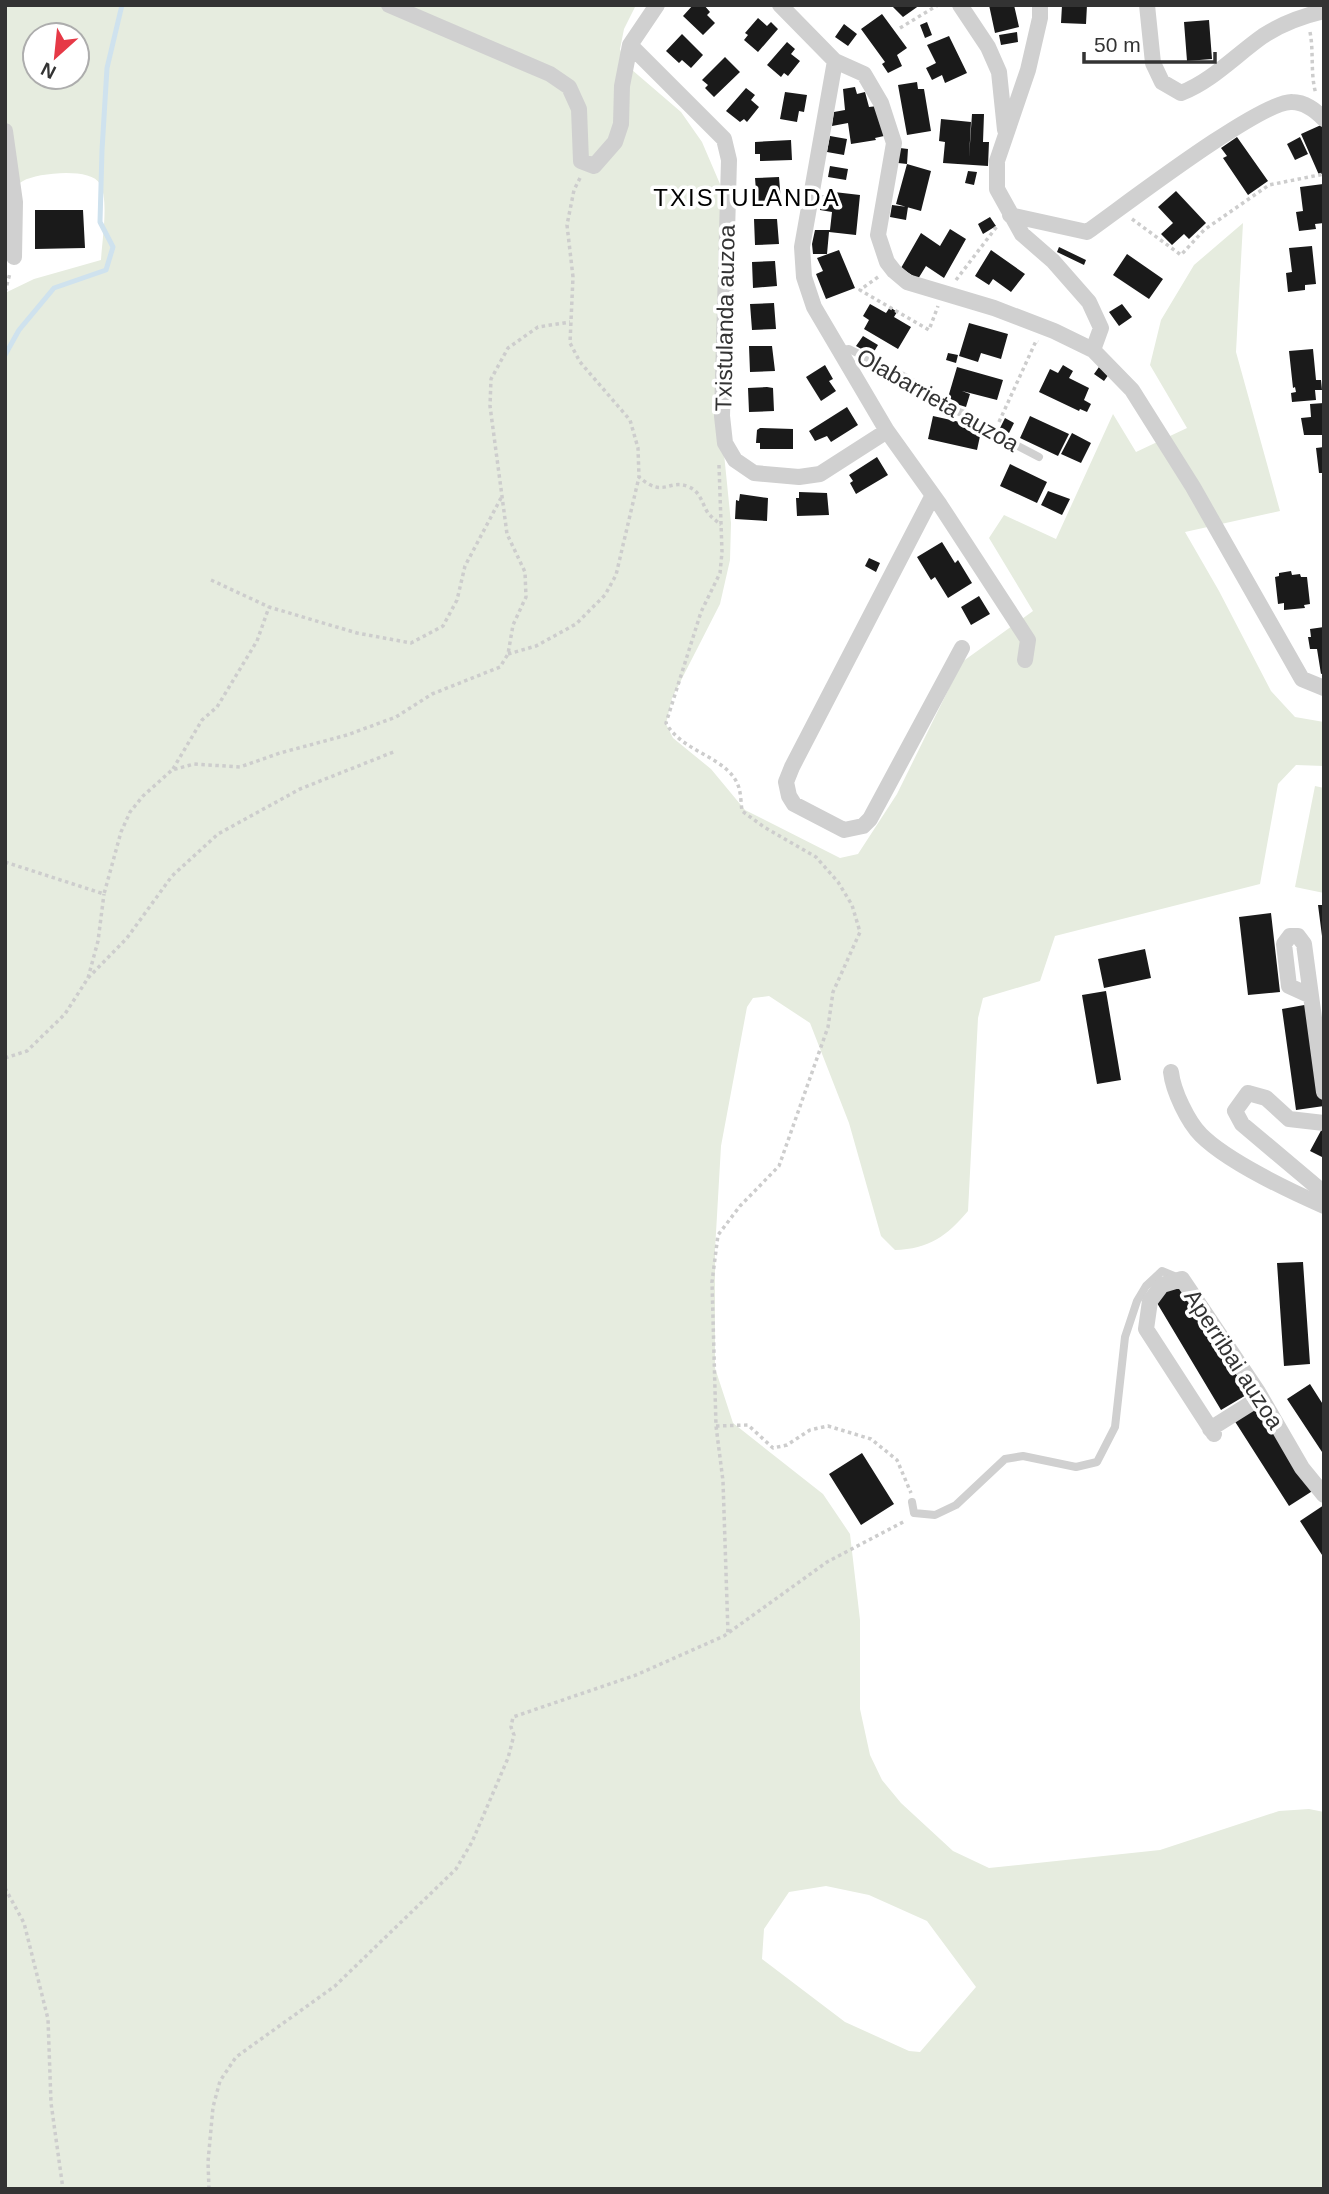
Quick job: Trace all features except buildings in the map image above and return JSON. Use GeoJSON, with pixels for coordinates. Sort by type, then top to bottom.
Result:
{"type":"FeatureCollection","features":[{"type":"Feature","properties":{"kind":"street"},"geometry":{"type":"LineString","coordinates":[[389,5],[550,74],[569,87],[579,109],[581,161],[594,166],[615,142],[621,124],[622,86],[630,45],[657,5]]}},
{"type":"Feature","properties":{"kind":"street"},"geometry":{"type":"LineString","coordinates":[[780,5],[835,61],[864,74],[881,103],[894,143],[878,235],[887,262],[894,271],[907,282],[993,308],[1054,331],[1093,350],[1132,390],[1192,487],[1302,679],[1324,688]]}},
{"type":"Feature","properties":{"kind":"street"},"geometry":{"type":"LineString","coordinates":[[960,5],[988,47],[999,72],[1006,132]]}},
{"type":"Feature","properties":{"kind":"street"},"geometry":{"type":"LineString","coordinates":[[1040,5],[1040,18],[1028,70],[997,161],[997,189],[1004,220],[1053,261],[1088,302],[1101,328],[1093,350]]}},
{"type":"Feature","properties":{"kind":"street"},"geometry":{"type":"LineString","coordinates":[[1147,5],[1153,62],[1161,82],[1181,93],[1197,87],[1266,34],[1302,16],[1315,14]]}},
{"type":"Feature","properties":{"kind":"street","name":"Txistulanda auzoa"},"geometry":{"type":"LineString","coordinates":[[630,45],[723,139],[729,160],[722,416],[725,443],[729,450]]}},
{"type":"Feature","properties":{"kind":"street","name":"Olabarrieta auzoa"},"geometry":{"type":"LineString","coordinates":[[835,61],[802,247],[804,278],[814,307],[839,350]]}},
{"type":"Feature","properties":{"kind":"street"},"geometry":{"type":"LineString","coordinates":[[1004,220],[1087,232],[1247,119],[1290,101],[1313,108],[1321,116]]}},
{"type":"Feature","properties":{"kind":"street"},"geometry":{"type":"LineString","coordinates":[[5,131],[15,202],[14,257]]}},
{"type":"Feature","properties":{"kind":"street"},"geometry":{"type":"LineString","coordinates":[[839,350],[887,430],[1028,640],[1025,660]]}},
{"type":"Feature","properties":{"kind":"street"},"geometry":{"type":"LineString","coordinates":[[729,450],[735,460],[754,473],[799,477],[820,474],[887,430]]}},
{"type":"Feature","properties":{"kind":"street"},"geometry":{"type":"LineString","coordinates":[[933,495],[792,767],[786,782],[794,804],[844,830],[863,826],[870,819],[962,648]]}},
{"type":"Feature","properties":{"kind":"street"},"geometry":{"type":"LineString","coordinates":[[1311,996],[1324,1092]]}},
{"type":"Feature","properties":{"kind":"street"},"geometry":{"type":"LineString","coordinates":[[1172,1079],[1180,1101],[1200,1134],[1207,1140],[1266,1177],[1324,1206]]}},
{"type":"Feature","properties":{"kind":"street"},"geometry":{"type":"LineString","coordinates":[[1324,1123],[1289,1119],[1266,1098],[1248,1093],[1235,1111],[1242,1124],[1324,1193]]}},
{"type":"Feature","properties":{"kind":"street","name":"Aperribai auzoa"},"geometry":{"type":"LineString","coordinates":[[1261,1397],[1212,1432],[1146,1329],[1150,1301],[1162,1285],[1182,1279],[1261,1397],[1302,1468],[1324,1495]]}},
{"type":"Feature","properties":{"kind":"lane","name":"Olabarrieta auzoa"},"geometry":{"type":"LineString","coordinates":[[839,350],[849,349],[905,377],[948,408],[973,417],[994,433],[1039,457]]}},
{"type":"Feature","properties":{"kind":"lane"},"geometry":{"type":"LineString","coordinates":[[912,1502],[914,1513],[935,1515],[956,1504],[1005,1459],[1023,1456],[1076,1468],[1097,1462],[1115,1427],[1125,1337],[1137,1301],[1146,1286],[1162,1271],[1182,1279]]}},
{"type":"Feature","properties":{"kind":"path"},"geometry":{"type":"LineString","coordinates":[[900,28],[938,5]]}},
{"type":"Feature","properties":{"kind":"path"},"geometry":{"type":"LineString","coordinates":[[1315,14],[1314,86],[1321,116]]}},
{"type":"Feature","properties":{"kind":"path"},"geometry":{"type":"LineString","coordinates":[[508,654],[536,646],[576,624],[605,595],[616,575],[639,477],[638,448],[630,420],[580,362],[570,343],[573,277],[567,225],[575,190],[586,163]]}},
{"type":"Feature","properties":{"kind":"path"},"geometry":{"type":"LineString","coordinates":[[1120,210],[1181,255],[1204,230],[1269,185],[1324,174]]}},
{"type":"Feature","properties":{"kind":"path"},"geometry":{"type":"LineString","coordinates":[[950,288],[1004,220]]}},
{"type":"Feature","properties":{"kind":"path"},"geometry":{"type":"LineString","coordinates":[[883,282],[878,276],[860,290],[929,330],[939,302],[933,301]]}},
{"type":"Feature","properties":{"kind":"path"},"geometry":{"type":"LineString","coordinates":[[172,770],[194,764],[240,767],[280,753],[346,736],[396,717],[432,694],[500,667],[508,654],[513,625],[526,597],[525,572],[506,534],[490,406],[491,379],[508,348],[538,327],[570,322]]}},
{"type":"Feature","properties":{"kind":"path"},"geometry":{"type":"LineString","coordinates":[[994,433],[1036,341]]}},
{"type":"Feature","properties":{"kind":"path"},"geometry":{"type":"LineString","coordinates":[[728,1633],[723,1481],[716,1426],[712,1282],[719,1235],[740,1206],[779,1166],[828,1027],[833,992],[860,932],[852,905],[838,882],[816,857],[742,811],[739,788],[727,769],[672,735],[666,723],[701,612],[720,573],[722,552],[719,461],[729,450]]}},
{"type":"Feature","properties":{"kind":"path"},"geometry":{"type":"LineString","coordinates":[[639,477],[650,486],[664,489],[680,484],[692,488],[701,497],[709,514],[720,525]]}},
{"type":"Feature","properties":{"kind":"path"},"geometry":{"type":"LineString","coordinates":[[211,580],[269,607],[357,633],[411,643],[443,626],[457,600],[465,566],[502,496]]}},
{"type":"Feature","properties":{"kind":"path"},"geometry":{"type":"LineString","coordinates":[[88,978],[98,941],[104,894],[121,832],[130,812],[143,796],[172,770],[202,720],[217,707],[257,641],[269,607]]}},
{"type":"Feature","properties":{"kind":"path"},"geometry":{"type":"LineString","coordinates":[[5,1058],[27,1051],[65,1014],[88,978],[127,938],[172,876],[218,834],[300,789],[396,751]]}},
{"type":"Feature","properties":{"kind":"path"},"geometry":{"type":"LineString","coordinates":[[5,862],[104,894]]}},
{"type":"Feature","properties":{"kind":"path"},"geometry":{"type":"LineString","coordinates":[[716,1426],[748,1426],[773,1448],[787,1444],[810,1430],[828,1426],[871,1439],[897,1460],[912,1502]]}},
{"type":"Feature","properties":{"kind":"path"},"geometry":{"type":"LineString","coordinates":[[209,2189],[208,2162],[213,2107],[219,2081],[236,2057],[335,1986],[456,1869],[472,1842],[508,1758],[514,1735],[511,1727],[513,1717],[527,1710],[636,1675],[728,1633],[828,1562],[902,1523],[914,1513]]}},
{"type":"Feature","properties":{"kind":"path"},"geometry":{"type":"LineString","coordinates":[[5,1888],[24,1923],[48,2019],[51,2103],[63,2189]]}},
{"type":"Feature","properties":{"kind":"shaded area"},"geometry":{"type":"Polygon","coordinates":[[[5,5],[636,5],[624,29],[620,49],[624,63],[681,112],[702,142],[723,191],[720,414],[731,523],[730,560],[720,604],[672,698],[666,724],[673,738],[711,769],[745,810],[840,858],[858,854],[897,794],[962,662],[1033,611],[989,538],[1004,515],[1056,539],[1113,414],[1136,452],[1187,428],[1150,365],[1161,320],[1194,265],[1243,223],[1236,352],[1280,511],[1185,532],[1271,691],[1295,717],[1324,722],[1324,766],[1296,765],[1278,784],[1260,884],[1055,936],[1040,981],[983,998],[978,1018],[968,1211],[953,1228],[928,1244],[895,1250],[881,1236],[849,1123],[810,1023],[769,996],[753,998],[747,1007],[721,1146],[715,1250],[715,1368],[733,1423],[823,1494],[850,1534],[860,1620],[860,1709],[870,1755],[882,1780],[901,1803],[953,1851],[989,1868],[1160,1850],[1279,1811],[1309,1809],[1324,1812],[1324,2189],[5,2189],[5,293],[34,279],[101,260],[105,210],[100,184],[86,175],[51,174],[21,182],[5,194],[5,5]],[[826,1886],[789,1892],[764,1929],[762,1959],[845,2022],[909,2051],[920,2052],[976,1987],[927,1921],[869,1895],[826,1886]]]}},
{"type":"Feature","properties":{"kind":"shaded area"},"geometry":{"type":"Polygon","coordinates":[[[1315,786],[1324,788],[1324,893],[1295,887],[1315,786]]]}},
{"type":"Feature","properties":{"kind":"waterway"},"geometry":{"type":"LineString","coordinates":[[5,355],[19,330],[54,288],[106,270],[113,247],[100,222],[102,150],[107,68],[122,5]]}},
{"type":"Feature","properties":{"kind":"district","name":"TXISTULANDA"},"geometry":{"type":"Point","coordinates":[747,197]}}]}
